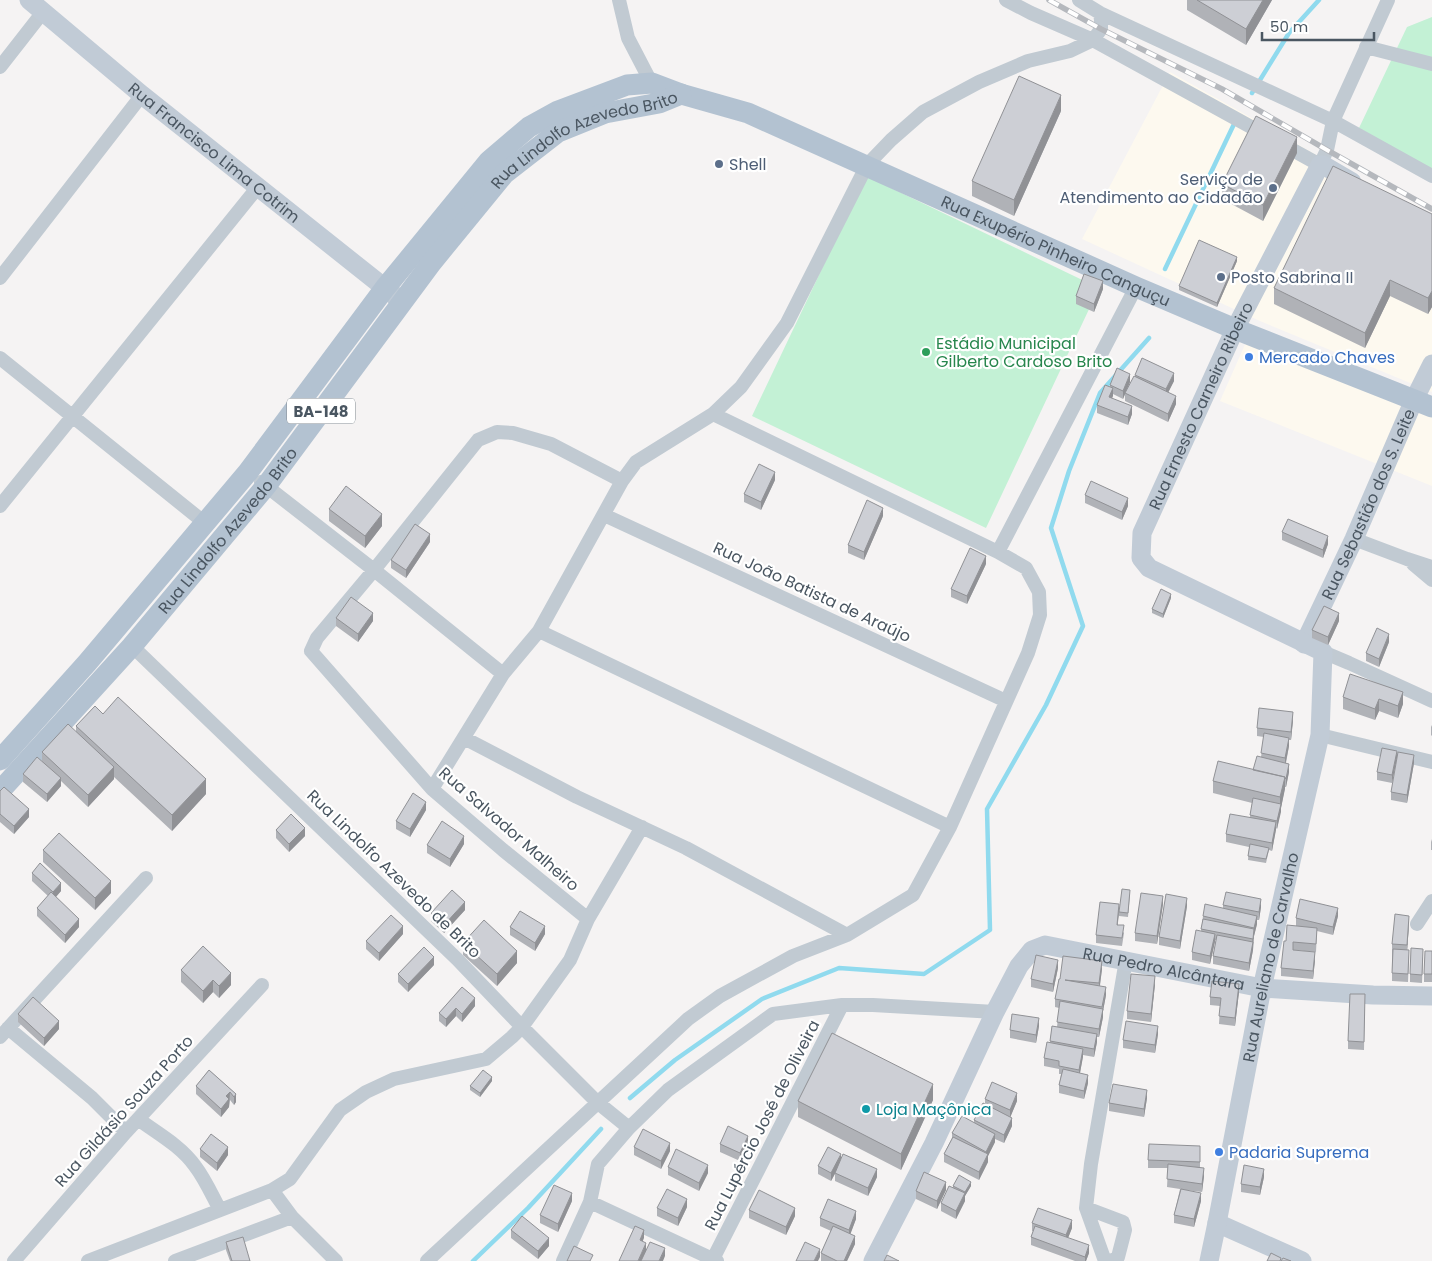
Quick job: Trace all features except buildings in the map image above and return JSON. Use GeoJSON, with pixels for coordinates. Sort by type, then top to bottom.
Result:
{"type":"FeatureCollection","features":[{"type":"Feature","properties":{"kind":"main road","name":"Rua Lindolfo Azevedo Brito"},"geometry":{"type":"LineString","coordinates":[[0,760],[87,664],[248,472],[385,288],[489,160],[530,127],[558,111],[619,88],[628,85],[655,93],[681,94]]}},
{"type":"Feature","properties":{"kind":"main road","name":"Rua Lindolfo Azevedo Brito"},"geometry":{"type":"LineString","coordinates":[[0,791],[132,646],[266,486],[432,262],[504,174],[558,132],[655,93]]}},
{"type":"Feature","properties":{"kind":"main road","name":"Rua Exupério Pinheiro Canguçu"},"geometry":{"type":"LineString","coordinates":[[681,94],[748,112],[1136,287],[1235,329],[1423,403]]}},
{"type":"Feature","properties":{"kind":"street"},"geometry":{"type":"LineString","coordinates":[[620,0],[628,38],[655,93]]}},
{"type":"Feature","properties":{"kind":"street"},"geometry":{"type":"LineString","coordinates":[[1006,0],[1093,40],[1365,189]]}},
{"type":"Feature","properties":{"kind":"street"},"geometry":{"type":"LineString","coordinates":[[1079,0],[1100,13],[1333,120],[1432,176]]}},
{"type":"Feature","properties":{"kind":"street"},"geometry":{"type":"LineString","coordinates":[[1320,165],[1327,150],[1333,120],[1387,4]]}},
{"type":"Feature","properties":{"kind":"street"},"geometry":{"type":"LineString","coordinates":[[0,67],[36,6]]}},
{"type":"Feature","properties":{"kind":"street","name":"Rua Francisco Lima Cotrim"},"geometry":{"type":"LineString","coordinates":[[36,6],[142,95],[403,301]]}},
{"type":"Feature","properties":{"kind":"street"},"geometry":{"type":"LineString","coordinates":[[432,789],[503,674],[539,631],[622,481],[636,462],[713,414],[742,387],[787,322],[868,165],[891,140],[922,112],[979,82],[1028,61],[1070,51],[1093,40],[1101,29],[1100,13]]}},
{"type":"Feature","properties":{"kind":"street"},"geometry":{"type":"LineString","coordinates":[[1366,47],[1432,64]]}},
{"type":"Feature","properties":{"kind":"street"},"geometry":{"type":"LineString","coordinates":[[0,278],[142,95]]}},
{"type":"Feature","properties":{"kind":"street","name":"Rua Ernesto Carneiro Ribeiro"},"geometry":{"type":"LineString","coordinates":[[1304,644],[1149,568],[1142,558],[1142,533],[1235,329],[1320,165]]}},
{"type":"Feature","properties":{"kind":"street"},"geometry":{"type":"LineString","coordinates":[[0,506],[258,187]]}},
{"type":"Feature","properties":{"kind":"street"},"geometry":{"type":"LineString","coordinates":[[998,552],[1136,287]]}},
{"type":"Feature","properties":{"kind":"street"},"geometry":{"type":"LineString","coordinates":[[0,358],[205,523]]}},
{"type":"Feature","properties":{"kind":"street","name":"Rua Sebastião dos S. Leite"},"geometry":{"type":"LineString","coordinates":[[1304,644],[1354,539],[1423,403],[1432,364]]}},
{"type":"Feature","properties":{"kind":"street"},"geometry":{"type":"LineString","coordinates":[[427,1261],[688,1019],[720,996],[793,956],[847,935],[913,896],[950,827],[1028,653],[1040,615],[1039,592],[1026,568],[998,552],[713,414]]}},
{"type":"Feature","properties":{"kind":"street"},"geometry":{"type":"LineString","coordinates":[[374,570],[478,440],[497,432],[513,433],[552,444],[622,481]]}},
{"type":"Feature","properties":{"kind":"street"},"geometry":{"type":"LineString","coordinates":[[248,472],[503,674]]}},
{"type":"Feature","properties":{"kind":"street","name":"Rua João Batista de Araújo"},"geometry":{"type":"LineString","coordinates":[[604,515],[1006,702]]}},
{"type":"Feature","properties":{"kind":"street"},"geometry":{"type":"LineString","coordinates":[[1354,539],[1407,560],[1432,567]]}},
{"type":"Feature","properties":{"kind":"street"},"geometry":{"type":"LineString","coordinates":[[1407,560],[1432,580]]}},
{"type":"Feature","properties":{"kind":"street","name":"Rua Salvador Malheiro"},"geometry":{"type":"LineString","coordinates":[[374,570],[317,638],[311,651],[432,789],[588,919]]}},
{"type":"Feature","properties":{"kind":"street"},"geometry":{"type":"LineString","coordinates":[[539,631],[950,827]]}},
{"type":"Feature","properties":{"kind":"street"},"geometry":{"type":"LineString","coordinates":[[1304,644],[1432,702]]}},
{"type":"Feature","properties":{"kind":"street","name":"Rua Lindolfo Azevedo de Brito"},"geometry":{"type":"LineString","coordinates":[[132,646],[457,959],[597,1102],[629,1128]]}},
{"type":"Feature","properties":{"kind":"street","name":"Rua Aureliano de Carvalho"},"geometry":{"type":"LineString","coordinates":[[1208,1261],[1262,988],[1320,735],[1323,652]]}},
{"type":"Feature","properties":{"kind":"street"},"geometry":{"type":"LineString","coordinates":[[1320,735],[1432,762]]}},
{"type":"Feature","properties":{"kind":"street"},"geometry":{"type":"LineString","coordinates":[[464,738],[577,797],[695,852],[847,935]]}},
{"type":"Feature","properties":{"kind":"street"},"geometry":{"type":"LineString","coordinates":[[88,1261],[272,1190],[290,1178],[340,1110],[366,1092],[394,1079],[486,1059],[522,1027],[570,960],[588,919],[642,827]]}},
{"type":"Feature","properties":{"kind":"street"},"geometry":{"type":"LineString","coordinates":[[126,1132],[92,1098],[4,1032],[146,878]]}},
{"type":"Feature","properties":{"kind":"street"},"geometry":{"type":"LineString","coordinates":[[1417,924],[1432,901]]}},
{"type":"Feature","properties":{"kind":"street","name":"Rua Pedro Alcântara"},"geometry":{"type":"LineString","coordinates":[[995,1012],[1020,966],[1032,950],[1045,945],[1262,988],[1373,995],[1432,996]]}},
{"type":"Feature","properties":{"kind":"street"},"geometry":{"type":"LineString","coordinates":[[1105,1261],[1086,1208],[1091,1164],[1126,960]]}},
{"type":"Feature","properties":{"kind":"street","name":"Rua Gildásio Souza Porto"},"geometry":{"type":"LineString","coordinates":[[14,1261],[126,1132],[262,985]]}},
{"type":"Feature","properties":{"kind":"street"},"geometry":{"type":"LineString","coordinates":[[563,1261],[590,1202],[598,1164],[629,1128],[668,1090],[773,1014],[842,1005],[873,1004],[995,1012],[934,1143],[873,1261]]}},
{"type":"Feature","properties":{"kind":"street","name":"Rua Lupércio José de Oliveira"},"geometry":{"type":"LineString","coordinates":[[714,1260],[842,1005]]}},
{"type":"Feature","properties":{"kind":"street"},"geometry":{"type":"LineString","coordinates":[[138,1119],[179,1149],[194,1164],[209,1186],[220,1210]]}},
{"type":"Feature","properties":{"kind":"street"},"geometry":{"type":"LineString","coordinates":[[272,1190],[292,1217],[336,1261]]}},
{"type":"Feature","properties":{"kind":"street"},"geometry":{"type":"LineString","coordinates":[[590,1202],[714,1260]]}},
{"type":"Feature","properties":{"kind":"street"},"geometry":{"type":"LineString","coordinates":[[1086,1208],[1123,1222],[1125,1230],[1118,1257],[1111,1261]]}},
{"type":"Feature","properties":{"kind":"street"},"geometry":{"type":"LineString","coordinates":[[175,1261],[292,1217]]}},
{"type":"Feature","properties":{"kind":"street"},"geometry":{"type":"LineString","coordinates":[[1217,1223],[1302,1261]]}},
{"type":"Feature","properties":{"kind":"shaded area"},"geometry":{"type":"Polygon","coordinates":[[[1170,72],[1432,220],[1432,392],[1260,321],[1082,239],[1170,72]]]}},
{"type":"Feature","properties":{"kind":"shaded area"},"geometry":{"type":"Polygon","coordinates":[[[1247,340],[1432,414],[1432,486],[1220,401],[1247,340]]]}},
{"type":"Feature","properties":{"kind":"green space"},"geometry":{"type":"Polygon","coordinates":[[[1432,17],[1432,171],[1359,128],[1407,27],[1432,17]]]}},
{"type":"Feature","properties":{"kind":"green space","name":"Estádio Municipal Gilberto Cardoso Brito"},"geometry":{"type":"Polygon","coordinates":[[[866,176],[1099,288],[986,528],[752,416],[866,176]]]}},
{"type":"Feature","properties":{"kind":"waterway"},"geometry":{"type":"LineString","coordinates":[[1252,93],[1289,33],[1319,0]]}},
{"type":"Feature","properties":{"kind":"waterway"},"geometry":{"type":"LineString","coordinates":[[1165,269],[1235,122]]}},
{"type":"Feature","properties":{"kind":"waterway"},"geometry":{"type":"LineString","coordinates":[[630,1098],[675,1060],[762,999],[839,968],[924,974],[990,930],[987,809],[1046,705],[1083,626],[1051,528],[1069,471],[1100,393],[1149,338]]}},
{"type":"Feature","properties":{"kind":"waterway"},"geometry":{"type":"LineString","coordinates":[[473,1261],[528,1208],[601,1129]]}},
{"type":"Feature","properties":{"kind":"railway"},"geometry":{"type":"LineString","coordinates":[[1049,0],[1101,29],[1222,89],[1432,209]]}},
{"type":"Feature","properties":{"kind":"place","name":"Shell"},"geometry":{"type":"Point","coordinates":[719,164]}},
{"type":"Feature","properties":{"kind":"place","name":"Serviço de Atendimento ao Cidadão"},"geometry":{"type":"Point","coordinates":[1273,188]}},
{"type":"Feature","properties":{"kind":"place","name":"Posto Sabrina II"},"geometry":{"type":"Point","coordinates":[1221,277]}},
{"type":"Feature","properties":{"kind":"place","name":"Estádio Municipal Gilberto Cardoso Brito"},"geometry":{"type":"Point","coordinates":[926,352]}},
{"type":"Feature","properties":{"kind":"place","name":"Mercado Chaves"},"geometry":{"type":"Point","coordinates":[1249,357]}},
{"type":"Feature","properties":{"kind":"place","name":"Loja Maçônica"},"geometry":{"type":"Point","coordinates":[866,1109]}},
{"type":"Feature","properties":{"kind":"place","name":"Padaria Suprema"},"geometry":{"type":"Point","coordinates":[1219,1152]}}]}
